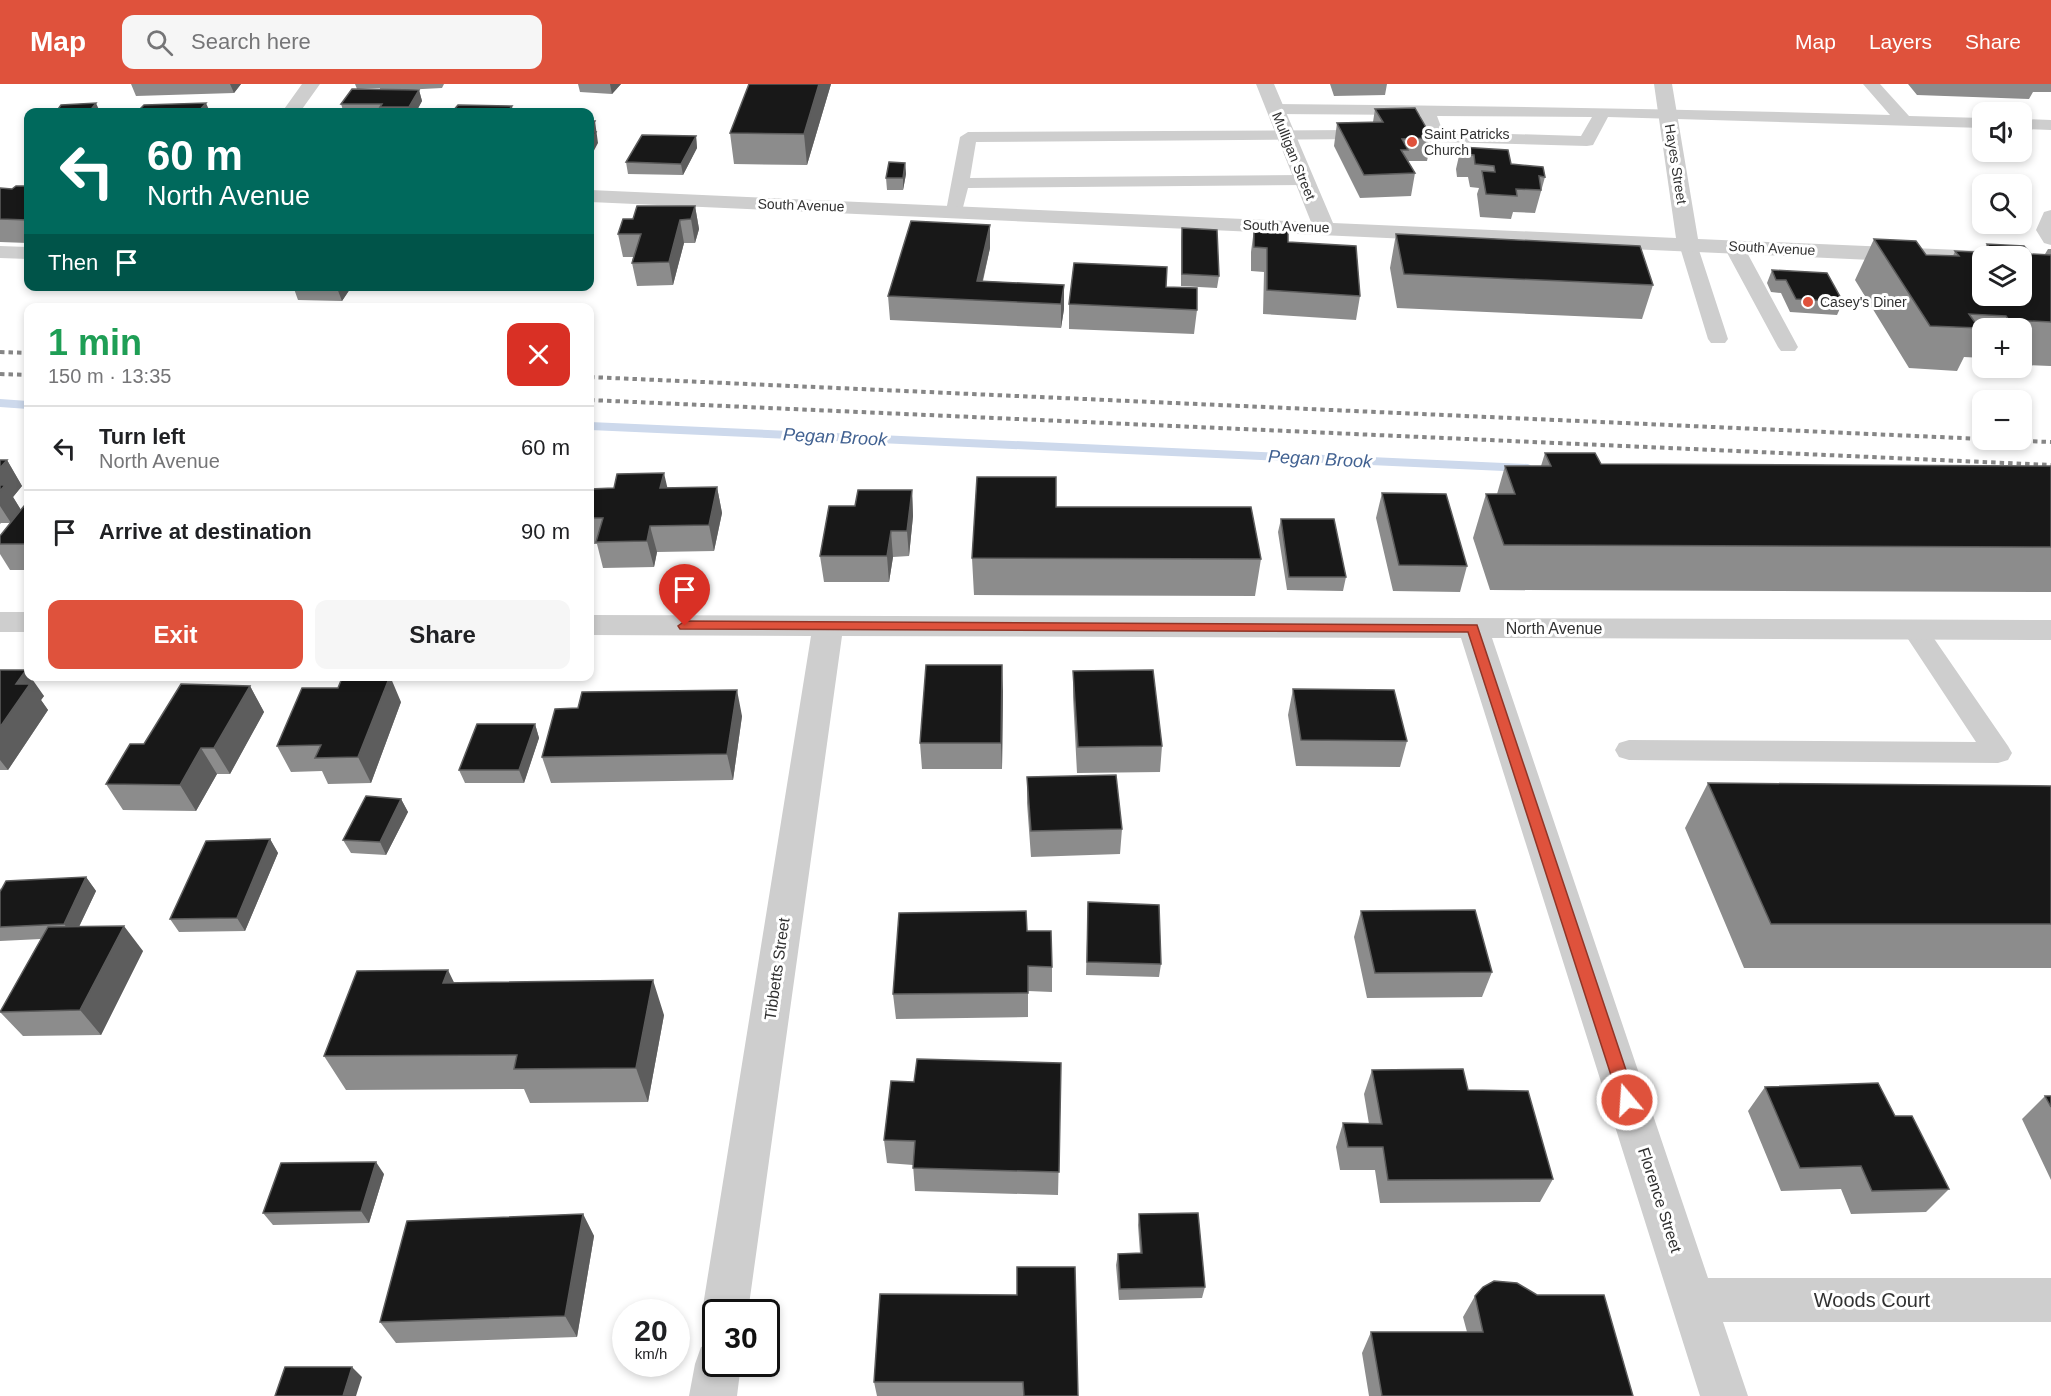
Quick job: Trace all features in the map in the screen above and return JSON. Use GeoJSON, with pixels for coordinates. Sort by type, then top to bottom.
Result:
{"type":"FeatureCollection","features":[{"type":"Feature","properties":{"kind":"street"},"geometry":{"type":"LineString","coordinates":[[294,108],[311,84]]}},
{"type":"Feature","properties":{"kind":"street","name":"Mulligan Street"},"geometry":{"type":"LineString","coordinates":[[1265,84],[1324,227]]}},
{"type":"Feature","properties":{"kind":"street","name":"Hayes Street"},"geometry":{"type":"LineString","coordinates":[[1664,84],[1688,244]]}},
{"type":"Feature","properties":{"kind":"street","name":"South Avenue"},"geometry":{"type":"LineString","coordinates":[[594,196],[1972,258]]}},
{"type":"Feature","properties":{"kind":"street"},"geometry":{"type":"LineString","coordinates":[[0,622],[24,622]]}},
{"type":"Feature","properties":{"kind":"street","name":"North Avenue"},"geometry":{"type":"LineString","coordinates":[[594,625],[2051,630]]}},
{"type":"Feature","properties":{"kind":"street","name":"Tibbetts Street"},"geometry":{"type":"LineString","coordinates":[[727,1299],[828,626]]}},
{"type":"Feature","properties":{"kind":"street","name":"Florence Street"},"geometry":{"type":"LineString","coordinates":[[1473,628],[1724,1396]]}},
{"type":"Feature","properties":{"kind":"street","name":"Woods Court"},"geometry":{"type":"LineString","coordinates":[[1693,1300],[2051,1300]]}},
{"type":"Feature","properties":{"kind":"street"},"geometry":{"type":"LineString","coordinates":[[713,1396],[716,1377]]}},
{"type":"Feature","properties":{"kind":"lane"},"geometry":{"type":"LineString","coordinates":[[1871,84],[1904,120]]}},
{"type":"Feature","properties":{"kind":"lane"},"geometry":{"type":"LineString","coordinates":[[1275,109],[1668,113],[1972,123]]}},
{"type":"Feature","properties":{"kind":"lane"},"geometry":{"type":"LineString","coordinates":[[1426,110],[1437,137],[1587,141],[1603,112]]}},
{"type":"Feature","properties":{"kind":"lane"},"geometry":{"type":"LineString","coordinates":[[2032,124],[2051,125]]}},
{"type":"Feature","properties":{"kind":"lane"},"geometry":{"type":"LineString","coordinates":[[956,211],[968,137],[1354,135]]}},
{"type":"Feature","properties":{"kind":"lane"},"geometry":{"type":"LineString","coordinates":[[960,183],[1304,180]]}},
{"type":"Feature","properties":{"kind":"lane"},"geometry":{"type":"LineString","coordinates":[[2051,216],[2045,230],[2051,239]]}},
{"type":"Feature","properties":{"kind":"lane"},"geometry":{"type":"LineString","coordinates":[[1688,244],[1718,339]]}},
{"type":"Feature","properties":{"kind":"lane"},"geometry":{"type":"LineString","coordinates":[[1734,247],[1788,347]]}},
{"type":"Feature","properties":{"kind":"lane"},"geometry":{"type":"LineString","coordinates":[[0,252],[24,253]]}},
{"type":"Feature","properties":{"kind":"lane"},"geometry":{"type":"LineString","coordinates":[[1629,750],[1998,753],[1915,630]]}},
{"type":"Feature","properties":{"kind":"building"},"geometry":{"type":"Polygon","coordinates":[[[749,84],[819,84],[804,134],[730,133],[749,84]]]}},
{"type":"Feature","properties":{"kind":"building"},"geometry":{"type":"Polygon","coordinates":[[[352,89],[419,90],[409,107],[380,107],[382,104],[341,104],[352,89]]]}},
{"type":"Feature","properties":{"kind":"building"},"geometry":{"type":"Polygon","coordinates":[[[96,103],[92,108],[59,108],[61,105],[96,103]]]}},
{"type":"Feature","properties":{"kind":"building"},"geometry":{"type":"Polygon","coordinates":[[[206,103],[202,108],[141,108],[144,105],[206,103]]]}},
{"type":"Feature","properties":{"kind":"building"},"geometry":{"type":"Polygon","coordinates":[[[458,105],[512,106],[510,108],[455,108],[458,105]]]}},
{"type":"Feature","properties":{"kind":"building"},"geometry":{"type":"Polygon","coordinates":[[[1415,108],[1432,138],[1402,139],[1408,150],[1401,150],[1415,173],[1364,175],[1337,123],[1383,122],[1375,109],[1415,108]]]}},
{"type":"Feature","properties":{"kind":"building"},"geometry":{"type":"Polygon","coordinates":[[[642,135],[696,136],[681,164],[626,162],[642,135]]]}},
{"type":"Feature","properties":{"kind":"building"},"geometry":{"type":"Polygon","coordinates":[[[1461,147],[1508,150],[1511,164],[1543,167],[1545,177],[1539,176],[1541,190],[1516,189],[1517,196],[1486,194],[1482,171],[1495,172],[1494,166],[1475,164],[1474,155],[1462,154],[1461,147]]]}},
{"type":"Feature","properties":{"kind":"building"},"geometry":{"type":"Polygon","coordinates":[[[889,162],[905,163],[903,178],[886,178],[889,162]]]}},
{"type":"Feature","properties":{"kind":"building"},"geometry":{"type":"Polygon","coordinates":[[[16,186],[24,186],[24,220],[0,219],[0,188],[12,189],[16,186]]]}},
{"type":"Feature","properties":{"kind":"building"},"geometry":{"type":"Polygon","coordinates":[[[637,206],[695,206],[691,219],[680,220],[669,262],[632,263],[641,234],[618,234],[623,219],[633,219],[637,206]]]}},
{"type":"Feature","properties":{"kind":"building"},"geometry":{"type":"Polygon","coordinates":[[[911,221],[990,225],[977,281],[1064,285],[1061,304],[888,296],[911,221]]]}},
{"type":"Feature","properties":{"kind":"building"},"geometry":{"type":"Polygon","coordinates":[[[1182,228],[1217,230],[1219,276],[1182,274],[1182,228]]]}},
{"type":"Feature","properties":{"kind":"building"},"geometry":{"type":"Polygon","coordinates":[[[1254,229],[1288,231],[1288,242],[1356,246],[1360,296],[1267,290],[1267,248],[1254,247],[1254,229]]]}},
{"type":"Feature","properties":{"kind":"building"},"geometry":{"type":"Polygon","coordinates":[[[1396,234],[1640,246],[1653,285],[1404,274],[1396,234]]]}},
{"type":"Feature","properties":{"kind":"building"},"geometry":{"type":"Polygon","coordinates":[[[1874,239],[1916,241],[1926,255],[1959,256],[1955,251],[1972,252],[1972,306],[2032,306],[2032,254],[2051,255],[2051,322],[2032,321],[2032,318],[1969,314],[1972,318],[1972,328],[1930,326],[1874,239]]]}},
{"type":"Feature","properties":{"kind":"building"},"geometry":{"type":"Polygon","coordinates":[[[1987,244],[2024,246],[1988,246],[1987,244]]]}},
{"type":"Feature","properties":{"kind":"building"},"geometry":{"type":"Polygon","coordinates":[[[1074,263],[1167,267],[1166,287],[1197,288],[1197,310],[1069,304],[1074,263]]]}},
{"type":"Feature","properties":{"kind":"building"},"geometry":{"type":"Polygon","coordinates":[[[1772,270],[1827,273],[1843,302],[1796,299],[1786,280],[1776,280],[1772,270]]]}},
{"type":"Feature","properties":{"kind":"building"},"geometry":{"type":"Polygon","coordinates":[[[1545,453],[1595,453],[1601,464],[2051,466],[2051,547],[1504,545],[1486,494],[1515,494],[1505,466],[1551,466],[1545,453]]]}},
{"type":"Feature","properties":{"kind":"building"},"geometry":{"type":"Polygon","coordinates":[[[0,460],[7,460],[0,468],[0,460]]]}},
{"type":"Feature","properties":{"kind":"building"},"geometry":{"type":"Polygon","coordinates":[[[664,473],[660,488],[717,487],[709,525],[650,526],[647,541],[596,542],[603,518],[594,518],[594,489],[614,488],[617,474],[664,473]]]}},
{"type":"Feature","properties":{"kind":"building"},"geometry":{"type":"Polygon","coordinates":[[[977,477],[1056,477],[1056,507],[1251,507],[1261,559],[972,558],[977,477]]]}},
{"type":"Feature","properties":{"kind":"building"},"geometry":{"type":"Polygon","coordinates":[[[858,490],[912,490],[907,531],[891,531],[887,556],[820,556],[829,506],[855,506],[858,490]]]}},
{"type":"Feature","properties":{"kind":"building"},"geometry":{"type":"Polygon","coordinates":[[[1382,493],[1446,494],[1467,566],[1399,565],[1382,493]]]}},
{"type":"Feature","properties":{"kind":"building"},"geometry":{"type":"Polygon","coordinates":[[[24,506],[24,544],[0,544],[0,536],[24,506]]]}},
{"type":"Feature","properties":{"kind":"building"},"geometry":{"type":"Polygon","coordinates":[[[1281,519],[1334,519],[1346,577],[1289,577],[1281,519]]]}},
{"type":"Feature","properties":{"kind":"building"},"geometry":{"type":"Polygon","coordinates":[[[926,665],[1002,665],[1001,743],[920,743],[926,665]]]}},
{"type":"Feature","properties":{"kind":"building"},"geometry":{"type":"Polygon","coordinates":[[[0,670],[24,670],[16,684],[30,684],[0,727],[0,670]]]}},
{"type":"Feature","properties":{"kind":"building"},"geometry":{"type":"Polygon","coordinates":[[[1153,670],[1162,746],[1078,747],[1073,671],[1153,670]]]}},
{"type":"Feature","properties":{"kind":"building"},"geometry":{"type":"Polygon","coordinates":[[[341,681],[388,681],[358,757],[315,758],[321,745],[277,746],[302,688],[338,688],[341,681]]]}},
{"type":"Feature","properties":{"kind":"building"},"geometry":{"type":"Polygon","coordinates":[[[181,684],[250,686],[214,748],[201,748],[180,785],[106,784],[130,744],[144,744],[181,684]]]}},
{"type":"Feature","properties":{"kind":"building"},"geometry":{"type":"Polygon","coordinates":[[[1293,689],[1394,690],[1407,741],[1301,740],[1293,689]]]}},
{"type":"Feature","properties":{"kind":"building"},"geometry":{"type":"Polygon","coordinates":[[[737,690],[727,754],[542,757],[555,709],[578,708],[582,692],[737,690]]]}},
{"type":"Feature","properties":{"kind":"building"},"geometry":{"type":"Polygon","coordinates":[[[477,724],[535,724],[519,770],[459,770],[477,724]]]}},
{"type":"Feature","properties":{"kind":"building"},"geometry":{"type":"Polygon","coordinates":[[[1116,775],[1122,829],[1031,831],[1027,777],[1116,775]]]}},
{"type":"Feature","properties":{"kind":"building"},"geometry":{"type":"Polygon","coordinates":[[[1708,783],[2051,786],[2051,924],[1771,924],[1708,783]]]}},
{"type":"Feature","properties":{"kind":"building"},"geometry":{"type":"Polygon","coordinates":[[[366,796],[401,799],[380,842],[343,840],[366,796]]]}},
{"type":"Feature","properties":{"kind":"building"},"geometry":{"type":"Polygon","coordinates":[[[270,839],[237,918],[170,919],[206,841],[270,839]]]}},
{"type":"Feature","properties":{"kind":"building"},"geometry":{"type":"Polygon","coordinates":[[[86,877],[64,924],[0,927],[0,892],[6,881],[86,877]]]}},
{"type":"Feature","properties":{"kind":"building"},"geometry":{"type":"Polygon","coordinates":[[[1088,902],[1159,905],[1161,964],[1087,962],[1088,902]]]}},
{"type":"Feature","properties":{"kind":"building"},"geometry":{"type":"Polygon","coordinates":[[[1475,910],[1492,972],[1375,973],[1361,911],[1475,910]]]}},
{"type":"Feature","properties":{"kind":"building"},"geometry":{"type":"Polygon","coordinates":[[[1026,911],[1027,931],[1051,931],[1052,967],[1028,966],[1028,993],[893,994],[899,913],[1026,911]]]}},
{"type":"Feature","properties":{"kind":"building"},"geometry":{"type":"Polygon","coordinates":[[[124,926],[80,1010],[0,1012],[48,927],[124,926]]]}},
{"type":"Feature","properties":{"kind":"building"},"geometry":{"type":"Polygon","coordinates":[[[448,970],[443,983],[653,980],[636,1068],[514,1069],[517,1055],[324,1056],[357,971],[448,970]]]}},
{"type":"Feature","properties":{"kind":"building"},"geometry":{"type":"Polygon","coordinates":[[[917,1059],[1061,1063],[1059,1172],[913,1168],[915,1141],[884,1140],[891,1081],[914,1082],[917,1059]]]}},
{"type":"Feature","properties":{"kind":"building"},"geometry":{"type":"Polygon","coordinates":[[[1463,1069],[1468,1090],[1528,1091],[1553,1179],[1388,1180],[1383,1147],[1348,1147],[1343,1123],[1382,1124],[1372,1070],[1463,1069]]]}},
{"type":"Feature","properties":{"kind":"building"},"geometry":{"type":"Polygon","coordinates":[[[1878,1083],[1895,1116],[1912,1116],[1949,1189],[1872,1191],[1861,1166],[1800,1168],[1765,1087],[1878,1083]]]}},
{"type":"Feature","properties":{"kind":"building"},"geometry":{"type":"Polygon","coordinates":[[[2045,1096],[2051,1096],[2051,1107],[2045,1096]]]}},
{"type":"Feature","properties":{"kind":"building"},"geometry":{"type":"Polygon","coordinates":[[[376,1162],[361,1211],[263,1213],[281,1163],[376,1162]]]}},
{"type":"Feature","properties":{"kind":"building"},"geometry":{"type":"Polygon","coordinates":[[[1198,1213],[1205,1287],[1120,1289],[1118,1254],[1142,1253],[1139,1214],[1198,1213]]]}},
{"type":"Feature","properties":{"kind":"building"},"geometry":{"type":"Polygon","coordinates":[[[583,1214],[565,1316],[380,1322],[407,1221],[583,1214]]]}},
{"type":"Feature","properties":{"kind":"building"},"geometry":{"type":"Polygon","coordinates":[[[1017,1267],[1075,1267],[1078,1396],[1024,1396],[1023,1382],[874,1382],[880,1294],[1017,1295],[1017,1267]]]}},
{"type":"Feature","properties":{"kind":"building"},"geometry":{"type":"Polygon","coordinates":[[[1494,1281],[1517,1283],[1537,1295],[1604,1295],[1633,1396],[1382,1396],[1371,1332],[1483,1332],[1475,1296],[1483,1287],[1494,1281]]]}},
{"type":"Feature","properties":{"kind":"building"},"geometry":{"type":"Polygon","coordinates":[[[285,1367],[352,1367],[343,1396],[275,1396],[285,1367]]]}},
{"type":"Feature","properties":{"kind":"waterway","name":"Pegan Brook"},"geometry":{"type":"LineString","coordinates":[[0,403],[24,405]]}},
{"type":"Feature","properties":{"kind":"waterway","name":"Pegan Brook"},"geometry":{"type":"LineString","coordinates":[[594,426],[1116,448],[1151,453],[1203,453],[1528,468]]}},
{"type":"Feature","properties":{"kind":"railway"},"geometry":{"type":"LineString","coordinates":[[0,352],[24,353]]}},
{"type":"Feature","properties":{"kind":"railway"},"geometry":{"type":"LineString","coordinates":[[0,374],[24,375]]}},
{"type":"Feature","properties":{"kind":"railway"},"geometry":{"type":"LineString","coordinates":[[594,377],[1972,439]]}},
{"type":"Feature","properties":{"kind":"railway"},"geometry":{"type":"LineString","coordinates":[[594,400],[2051,465]]}},
{"type":"Feature","properties":{"kind":"railway"},"geometry":{"type":"LineString","coordinates":[[2032,441],[2051,442]]}},
{"type":"Feature","properties":{"kind":"place","name":"Saint Patricks Church"},"geometry":{"type":"Point","coordinates":[1412,142]}},
{"type":"Feature","properties":{"kind":"place","name":"Casey's Diner"},"geometry":{"type":"Point","coordinates":[1808,302]}},
{"type":"Feature","properties":{"kind":"route"},"geometry":{"type":"LineString","coordinates":[[685,626],[1473,628],[1627,1100]]}}]}
